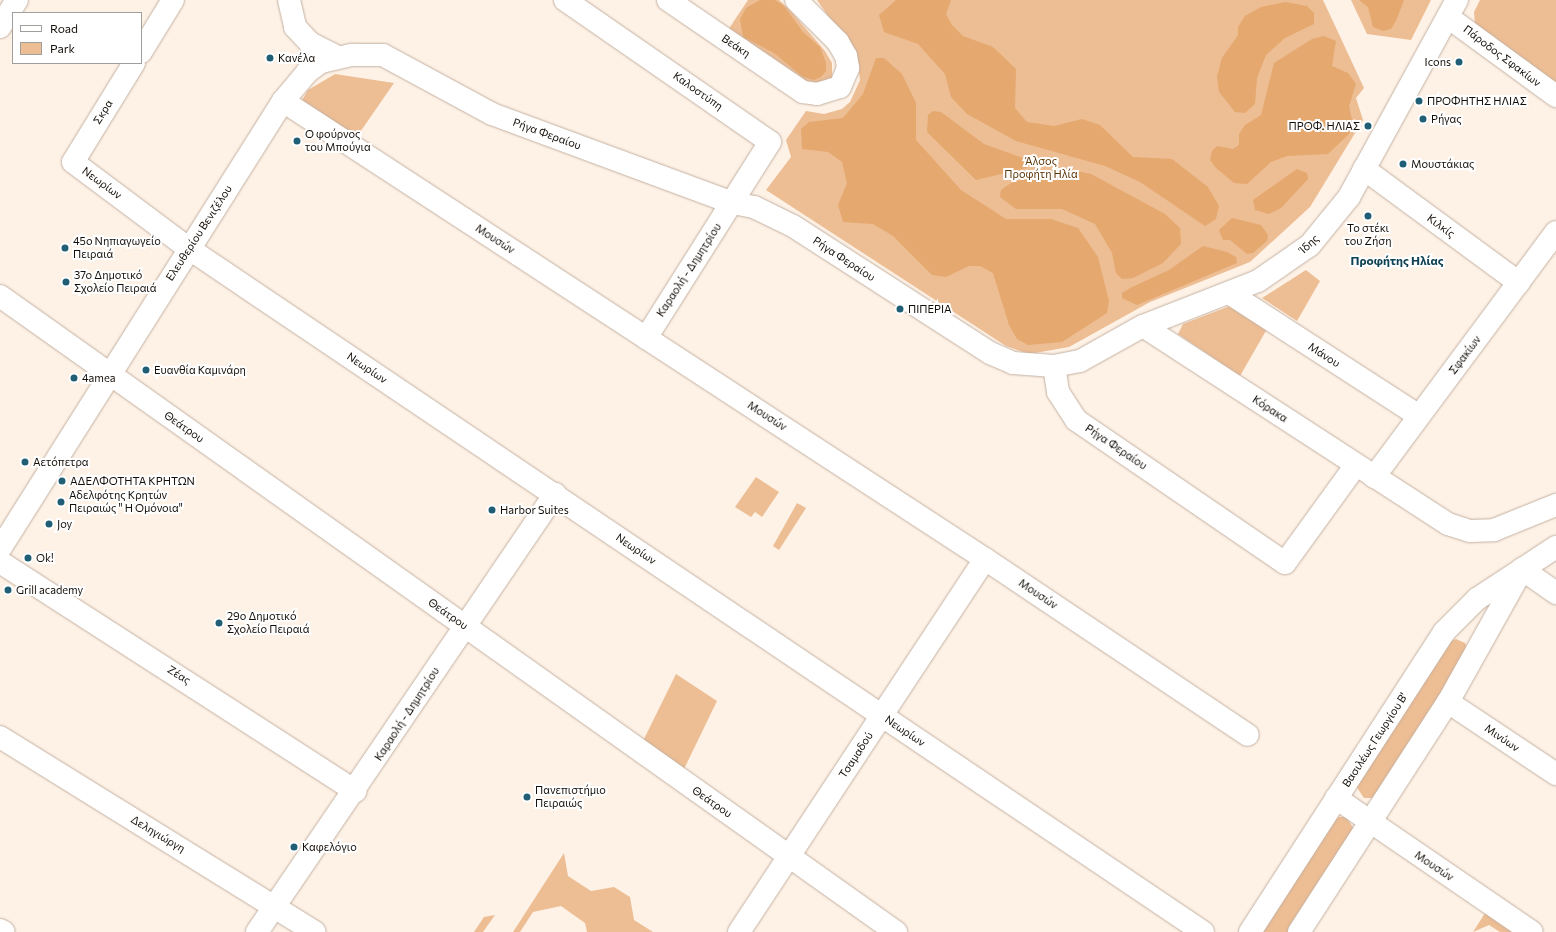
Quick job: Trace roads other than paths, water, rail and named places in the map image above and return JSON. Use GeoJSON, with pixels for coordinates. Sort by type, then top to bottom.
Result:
{"type":"FeatureCollection","features":[{"type":"Feature","properties":{"kind":"street"},"geometry":{"type":"LineString","coordinates":[[0,27],[18,0]]}},
{"type":"Feature","properties":{"kind":"street"},"geometry":{"type":"LineString","coordinates":[[142,50],[173,0]]}},
{"type":"Feature","properties":{"kind":"street"},"geometry":{"type":"LineString","coordinates":[[289,0],[295,27],[310,43],[337,57]]}},
{"type":"Feature","properties":{"kind":"street","name":"Καλοστύπη"},"geometry":{"type":"LineString","coordinates":[[566,0],[770,142],[733,203]]}},
{"type":"Feature","properties":{"kind":"street","name":"Βεάκη"},"geometry":{"type":"LineString","coordinates":[[668,0],[803,92],[817,94],[840,87],[848,68],[838,42],[796,0]]}},
{"type":"Feature","properties":{"kind":"street","name":"Πάροδος Σφακίων"},"geometry":{"type":"LineString","coordinates":[[1452,8],[1556,96]]}},
{"type":"Feature","properties":{"kind":"street","name":"Ίδης"},"geometry":{"type":"LineString","coordinates":[[1054,366],[1092,355],[1143,326],[1229,293],[1265,277],[1310,245],[1340,210],[1452,8]]}},
{"type":"Feature","properties":{"kind":"street","name":"Ρήγα Φεραίου"},"geometry":{"type":"LineString","coordinates":[[337,57],[383,55],[492,114],[733,203],[754,207],[793,226],[990,353],[1013,363],[1054,366],[1058,392],[1076,420],[1285,563],[1356,465]]}},
{"type":"Feature","properties":{"kind":"street","name":"Ελευθερίου Βενιζέλου"},"geometry":{"type":"LineString","coordinates":[[0,549],[112,375],[188,248],[283,101],[307,72],[337,57]]}},
{"type":"Feature","properties":{"kind":"street","name":"Σκρα"},"geometry":{"type":"LineString","coordinates":[[73,162],[133,64]]}},
{"type":"Feature","properties":{"kind":"street","name":"Μουσών"},"geometry":{"type":"LineString","coordinates":[[283,101],[985,558],[1248,735]]}},
{"type":"Feature","properties":{"kind":"street","name":"Νεωρίων"},"geometry":{"type":"LineString","coordinates":[[73,162],[188,248],[1203,932]]}},
{"type":"Feature","properties":{"kind":"street","name":"Κιλκίς"},"geometry":{"type":"LineString","coordinates":[[1364,169],[1518,283]]}},
{"type":"Feature","properties":{"kind":"street","name":"Καραολή - Δημητρίου"},"geometry":{"type":"LineString","coordinates":[[646,338],[733,203]]}},
{"type":"Feature","properties":{"kind":"street","name":"Σφακίων"},"geometry":{"type":"LineString","coordinates":[[1374,477],[1556,232]]}},
{"type":"Feature","properties":{"kind":"street","name":"Μάνου"},"geometry":{"type":"LineString","coordinates":[[1229,293],[1419,416]]}},
{"type":"Feature","properties":{"kind":"street","name":"Θεάτρου"},"geometry":{"type":"LineString","coordinates":[[0,296],[896,932]]}},
{"type":"Feature","properties":{"kind":"street","name":"Κόρακα"},"geometry":{"type":"LineString","coordinates":[[1143,326],[1448,524],[1470,531],[1494,530],[1556,505]]}},
{"type":"Feature","properties":{"kind":"street","name":"Καραολή - Δημητρίου"},"geometry":{"type":"LineString","coordinates":[[257,932],[356,791],[464,625],[554,494]]}},
{"type":"Feature","properties":{"kind":"street","name":"Βασιλέως Γεωργίου Β'"},"geometry":{"type":"LineString","coordinates":[[1250,932],[1444,632],[1477,599],[1556,547]]}},
{"type":"Feature","properties":{"kind":"street","name":"Τσαμαδού"},"geometry":{"type":"LineString","coordinates":[[739,932],[985,558]]}},
{"type":"Feature","properties":{"kind":"street","name":"Ζέας"},"geometry":{"type":"LineString","coordinates":[[0,562],[356,791]]}},
{"type":"Feature","properties":{"kind":"street"},"geometry":{"type":"LineString","coordinates":[[1522,569],[1556,593]]}},
{"type":"Feature","properties":{"kind":"street","name":"Βασιλέως Γεωργίου Β'"},"geometry":{"type":"LineString","coordinates":[[1299,932],[1448,702],[1522,569]]}},
{"type":"Feature","properties":{"kind":"street","name":"Μινύων"},"geometry":{"type":"LineString","coordinates":[[1448,702],[1556,774]]}},
{"type":"Feature","properties":{"kind":"street","name":"Δεληγιώργη"},"geometry":{"type":"LineString","coordinates":[[0,737],[314,932]]}},
{"type":"Feature","properties":{"kind":"street","name":"Μουσών"},"geometry":{"type":"LineString","coordinates":[[1336,798],[1370,823],[1532,932]]}},
{"type":"Feature","properties":{"kind":"street"},"geometry":{"type":"LineString","coordinates":[[0,930],[4,932]]}},
{"type":"Feature","properties":{"kind":"place","name":"Κανέλα"},"geometry":{"type":"Point","coordinates":[270,58]}},
{"type":"Feature","properties":{"kind":"place","name":"Icons"},"geometry":{"type":"Point","coordinates":[1459,62]}},
{"type":"Feature","properties":{"kind":"place","name":"ΠΡΟΦΗΤΗΣ ΗΛΙΑΣ"},"geometry":{"type":"Point","coordinates":[1419,101]}},
{"type":"Feature","properties":{"kind":"place","name":"Ρήγας"},"geometry":{"type":"Point","coordinates":[1423,119]}},
{"type":"Feature","properties":{"kind":"place","name":"ΠΡΟΦ. ΗΛΙΑΣ"},"geometry":{"type":"Point","coordinates":[1368,126]}},
{"type":"Feature","properties":{"kind":"place","name":"Ο φούρνος του Μπούγια"},"geometry":{"type":"Point","coordinates":[297,141]}},
{"type":"Feature","properties":{"kind":"place","name":"Μουστάκιας"},"geometry":{"type":"Point","coordinates":[1403,164]}},
{"type":"Feature","properties":{"kind":"place","name":"Το στέκι του Ζήση"},"geometry":{"type":"Point","coordinates":[1368,216]}},
{"type":"Feature","properties":{"kind":"place","name":"45ο Νηπιαγωγείο Πειραιά"},"geometry":{"type":"Point","coordinates":[65,248]}},
{"type":"Feature","properties":{"kind":"place","name":"37ο Δημοτικό Σχολείο Πειραιά"},"geometry":{"type":"Point","coordinates":[66,282]}},
{"type":"Feature","properties":{"kind":"place","name":"ΠΙΠΕΡΙΑ"},"geometry":{"type":"Point","coordinates":[900,309]}},
{"type":"Feature","properties":{"kind":"place","name":"Ευανθία Καμινάρη"},"geometry":{"type":"Point","coordinates":[146,370]}},
{"type":"Feature","properties":{"kind":"place","name":"4amea"},"geometry":{"type":"Point","coordinates":[74,378]}},
{"type":"Feature","properties":{"kind":"place","name":"Αετόπετρα"},"geometry":{"type":"Point","coordinates":[25,462]}},
{"type":"Feature","properties":{"kind":"place","name":"ΑΔΕΛΦΟΤΗΤΑ ΚΡΗΤΏΝ"},"geometry":{"type":"Point","coordinates":[62,481]}},
{"type":"Feature","properties":{"kind":"place","name":"Αδελφότης Κρητών Πειραιώς \" Η Ομόνοια\""},"geometry":{"type":"Point","coordinates":[61,502]}},
{"type":"Feature","properties":{"kind":"place","name":"Harbor Suites"},"geometry":{"type":"Point","coordinates":[492,510]}},
{"type":"Feature","properties":{"kind":"place","name":"Joy"},"geometry":{"type":"Point","coordinates":[49,524]}},
{"type":"Feature","properties":{"kind":"place","name":"Ok!"},"geometry":{"type":"Point","coordinates":[28,558]}},
{"type":"Feature","properties":{"kind":"place","name":"Grill academy"},"geometry":{"type":"Point","coordinates":[8,590]}},
{"type":"Feature","properties":{"kind":"place","name":"29ο Δημοτικό Σχολείο Πειραιά"},"geometry":{"type":"Point","coordinates":[219,623]}},
{"type":"Feature","properties":{"kind":"place","name":"Πανεπιστήμιο Πειραιώς"},"geometry":{"type":"Point","coordinates":[527,797]}},
{"type":"Feature","properties":{"kind":"place","name":"Καφελόγιο"},"geometry":{"type":"Point","coordinates":[294,847]}},
{"type":"Feature","properties":{"kind":"district","name":"Προφήτης Ηλίας"},"geometry":{"type":"Point","coordinates":[1397,261]}},
{"type":"Feature","properties":{"kind":"park label","name":"Άλσος Προφήτη Ηλία"},"geometry":{"type":"Point","coordinates":[1041,168]}}]}
